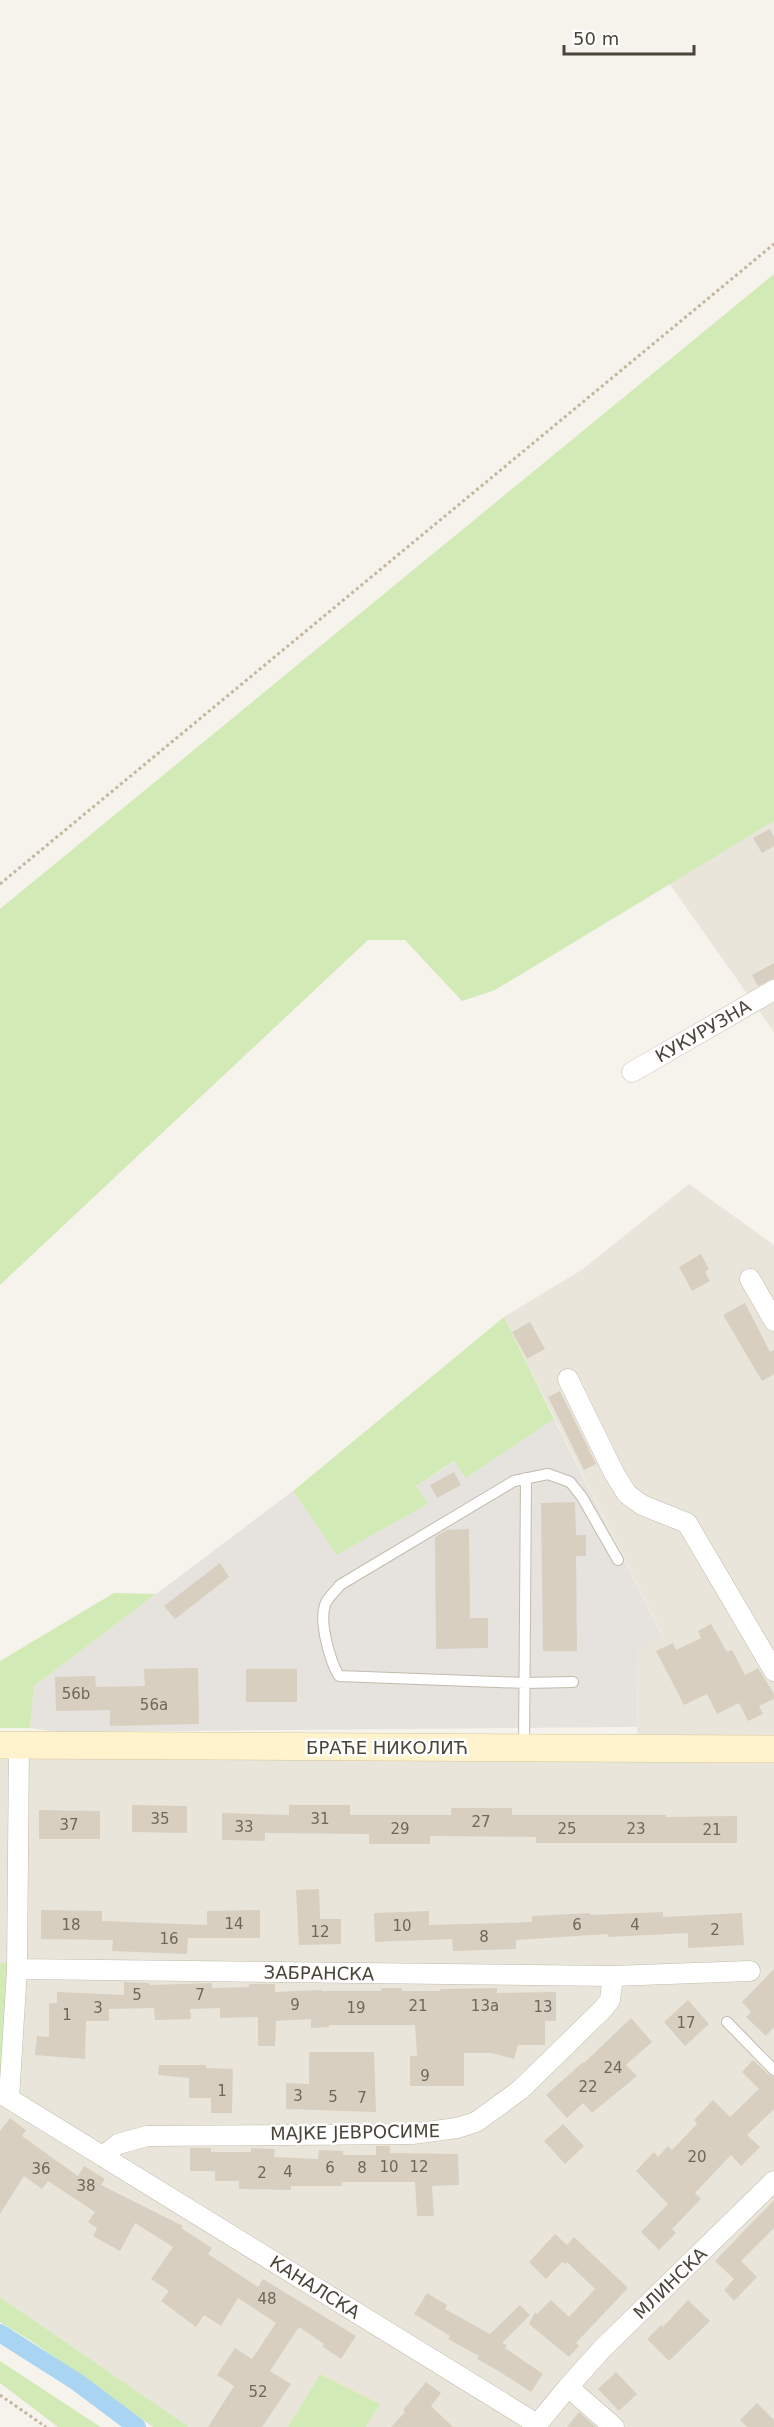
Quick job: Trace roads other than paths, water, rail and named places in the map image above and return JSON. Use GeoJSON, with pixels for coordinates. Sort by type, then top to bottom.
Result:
{"type":"FeatureCollection","features":[{"type":"Feature","properties":{"kind":"main road","name":"БРАЋЕ НИКОЛИЋ"},"geometry":{"type":"LineString","coordinates":[[10,1745],[774,1749]]}},
{"type":"Feature","properties":{"kind":"street","name":"КУКУРУЗНА"},"geometry":{"type":"LineString","coordinates":[[632,1072],[774,990]]}},
{"type":"Feature","properties":{"kind":"street"},"geometry":{"type":"LineString","coordinates":[[750,1279],[774,1321]]}},
{"type":"Feature","properties":{"kind":"street"},"geometry":{"type":"LineString","coordinates":[[568,1379],[614,1473],[627,1494],[642,1505],[687,1524],[774,1671]]}},
{"type":"Feature","properties":{"kind":"street"},"geometry":{"type":"LineString","coordinates":[[5,2095],[17,1969],[10,1745]]}},
{"type":"Feature","properties":{"kind":"street","name":"ЗАБРАНСКА"},"geometry":{"type":"LineString","coordinates":[[17,1969],[613,1976],[750,1971]]}},
{"type":"Feature","properties":{"kind":"street","name":"МАЈКЕ ЈЕВРОСИМЕ"},"geometry":{"type":"LineString","coordinates":[[104,2155],[118,2144],[147,2136],[412,2134],[457,2128],[483,2117],[520,2090],[602,2010],[610,2000],[613,1976]]}},
{"type":"Feature","properties":{"kind":"street","name":"КАНАЛСКА"},"geometry":{"type":"LineString","coordinates":[[5,2095],[536,2425],[568,2386]]}},
{"type":"Feature","properties":{"kind":"street","name":"МЛИНСКА"},"geometry":{"type":"LineString","coordinates":[[568,2386],[602,2349],[774,2181]]}},
{"type":"Feature","properties":{"kind":"street"},"geometry":{"type":"LineString","coordinates":[[568,2386],[614,2427]]}},
{"type":"Feature","properties":{"kind":"lane"},"geometry":{"type":"LineString","coordinates":[[573,1682],[525,1683],[339,1676],[332,1664],[325,1633],[325,1605],[340,1585],[514,1480],[548,1474],[570,1482],[582,1497],[618,1560]]}},
{"type":"Feature","properties":{"kind":"lane"},"geometry":{"type":"LineString","coordinates":[[524,1747],[526,1478]]}},
{"type":"Feature","properties":{"kind":"lane"},"geometry":{"type":"LineString","coordinates":[[727,2022],[774,2070]]}},
{"type":"Feature","properties":{"kind":"waterway"},"geometry":{"type":"LineString","coordinates":[[0,2333],[77,2382],[137,2427]]}}]}
